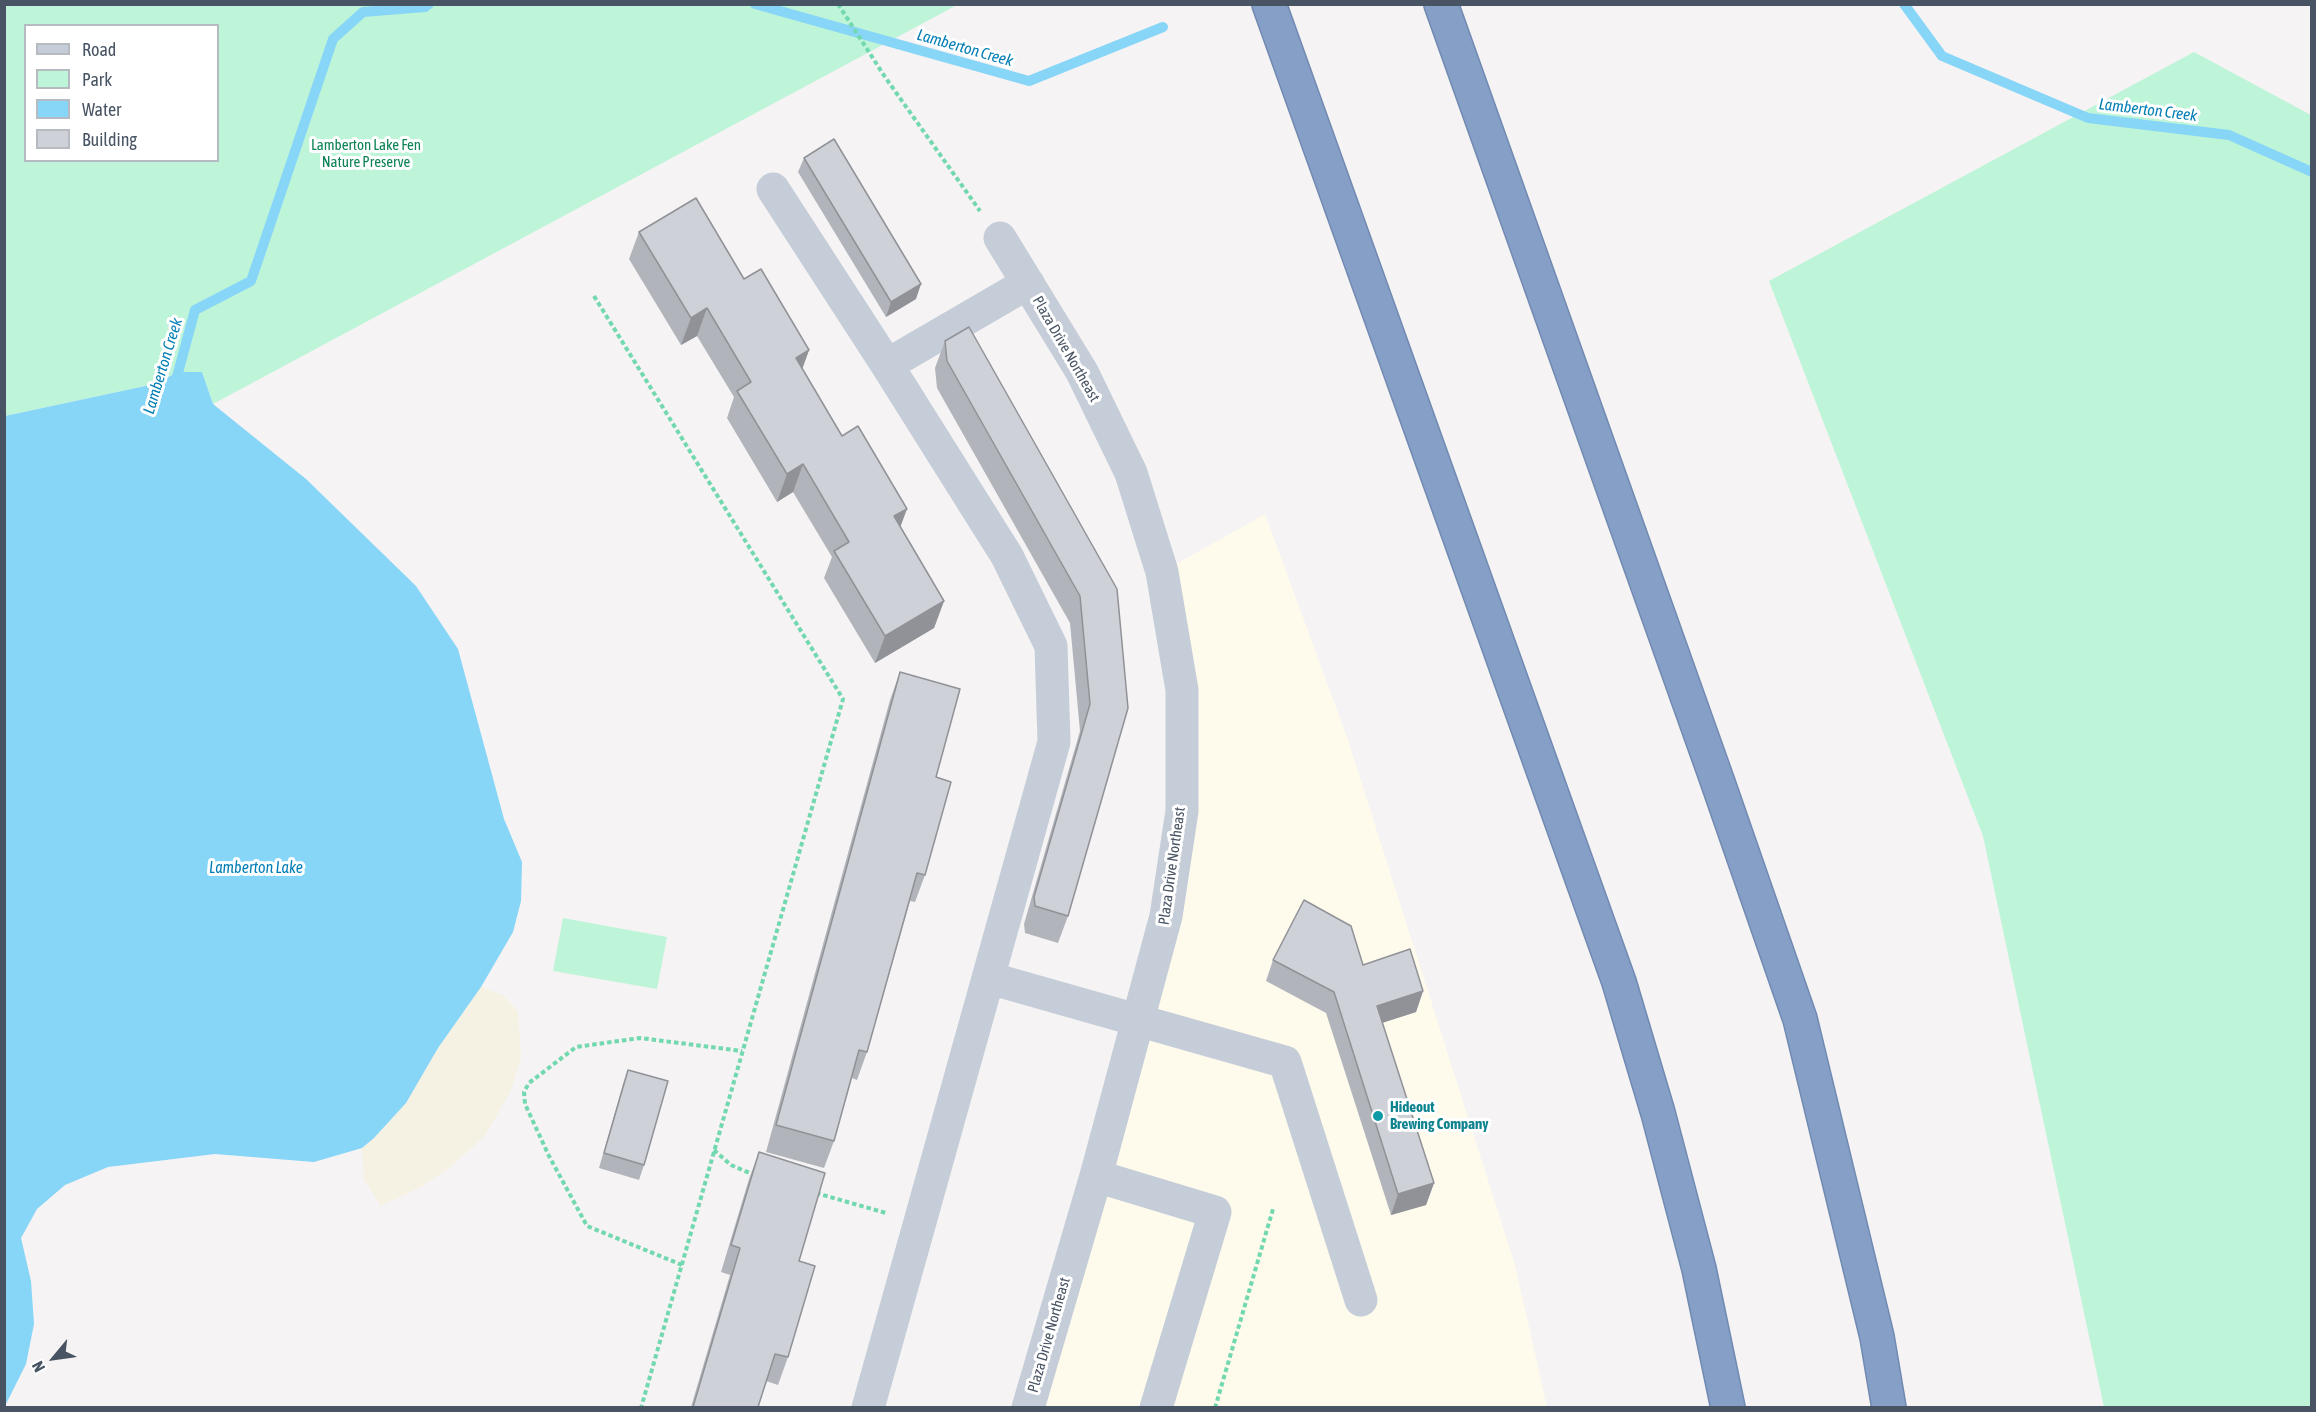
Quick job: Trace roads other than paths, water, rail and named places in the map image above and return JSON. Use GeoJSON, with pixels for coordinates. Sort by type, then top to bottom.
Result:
{"type":"FeatureCollection","features":[{"type":"Feature","properties":{"kind":"highway"},"geometry":{"type":"LineString","coordinates":[[1269,4],[1619,982],[1658,1113],[1699,1269],[1728,1407]]}},
{"type":"Feature","properties":{"kind":"highway"},"geometry":{"type":"LineString","coordinates":[[1441,4],[1800,1019],[1877,1337],[1891,1407]]}},
{"type":"Feature","properties":{"kind":"street"},"geometry":{"type":"LineString","coordinates":[[773,189],[1007,555],[1051,646],[1054,742],[868,1407]]}},
{"type":"Feature","properties":{"kind":"street","name":"Plaza Drive Northeast"},"geometry":{"type":"LineString","coordinates":[[1000,238],[1082,372],[1131,473],[1162,572],[1182,690],[1182,811],[1166,916],[1096,1176],[1028,1407]]}},
{"type":"Feature","properties":{"kind":"street"},"geometry":{"type":"LineString","coordinates":[[887,364],[1028,284]]}},
{"type":"Feature","properties":{"kind":"street"},"geometry":{"type":"LineString","coordinates":[[989,978],[1285,1062],[1361,1300]]}},
{"type":"Feature","properties":{"kind":"street"},"geometry":{"type":"LineString","coordinates":[[1096,1176],[1215,1212],[1156,1407]]}},
{"type":"Feature","properties":{"kind":"water","name":"Lamberton Lake"},"geometry":{"type":"Polygon","coordinates":[[[179,372],[202,372],[213,404],[306,479],[416,586],[458,649],[504,819],[522,862],[521,901],[513,932],[481,987],[438,1048],[406,1103],[362,1148],[314,1162],[215,1154],[108,1167],[65,1185],[37,1209],[21,1238],[31,1281],[34,1324],[26,1364],[5,1406],[5,416],[150,385],[179,372]]]}},
{"type":"Feature","properties":{"kind":"waterway","name":"Lamberton Creek"},"geometry":{"type":"LineString","coordinates":[[175,384],[195,310],[251,281],[333,39],[363,12],[425,7],[429,4]]}},
{"type":"Feature","properties":{"kind":"waterway","name":"Lamberton Creek"},"geometry":{"type":"LineString","coordinates":[[755,4],[1029,81],[1163,27]]}},
{"type":"Feature","properties":{"kind":"waterway","name":"Lamberton Creek"},"geometry":{"type":"LineString","coordinates":[[1904,4],[1942,56],[2088,118],[2229,135],[2312,172]]}},
{"type":"Feature","properties":{"kind":"place","name":"Hideout Brewing Company"},"geometry":{"type":"Point","coordinates":[1378,1116]}},
{"type":"Feature","properties":{"kind":"park label","name":"Lamberton Lake Fen Nature Preserve"},"geometry":{"type":"Point","coordinates":[366,154]}}]}
